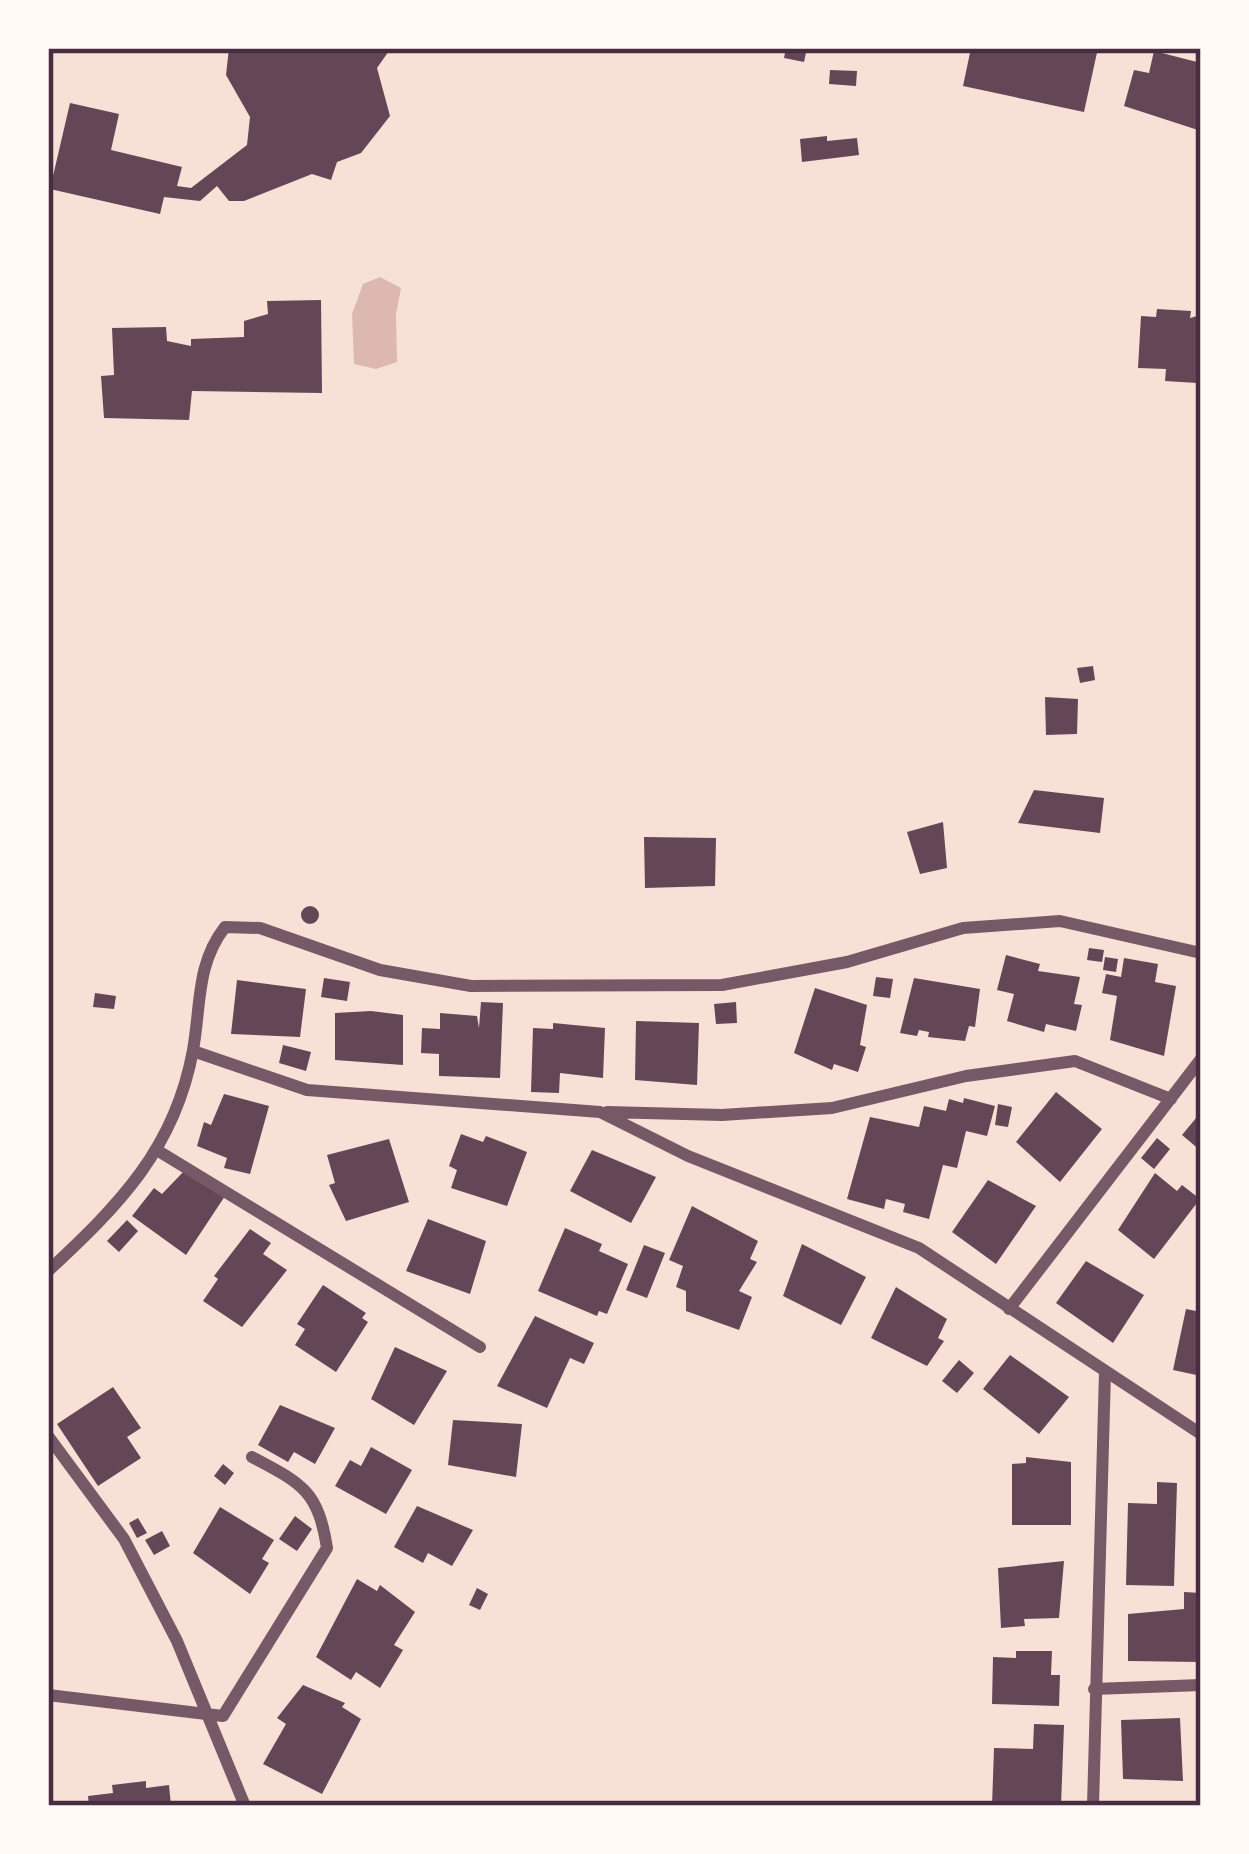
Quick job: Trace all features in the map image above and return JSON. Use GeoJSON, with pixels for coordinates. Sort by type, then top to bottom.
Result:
{"type":"FeatureCollection","features":[{"type":"Feature","properties":{"kind":"street"},"geometry":{"type":"LineString","coordinates":[[48,1271],[160,1152],[193,1051],[208,949],[225,927],[260,928],[380,970],[471,986],[722,986],[847,962],[963,928],[1060,921],[1201,953]]}},
{"type":"Feature","properties":{"kind":"street"},"geometry":{"type":"LineString","coordinates":[[193,1051],[307,1090],[600,1112],[722,1114],[832,1108],[966,1076],[1075,1061],[1171,1099]]}},
{"type":"Feature","properties":{"kind":"street"},"geometry":{"type":"LineString","coordinates":[[1009,1310],[1201,1059]]}},
{"type":"Feature","properties":{"kind":"street"},"geometry":{"type":"LineString","coordinates":[[600,1112],[688,1156],[919,1248],[1201,1434]]}},
{"type":"Feature","properties":{"kind":"street"},"geometry":{"type":"LineString","coordinates":[[160,1152],[480,1347]]}},
{"type":"Feature","properties":{"kind":"street"},"geometry":{"type":"LineString","coordinates":[[1093,1806],[1105,1372]]}},
{"type":"Feature","properties":{"kind":"street"},"geometry":{"type":"LineString","coordinates":[[48,1436],[124,1539],[177,1641],[245,1806]]}},
{"type":"Feature","properties":{"kind":"street"},"geometry":{"type":"LineString","coordinates":[[48,1695],[223,1716],[327,1548],[321,1514],[303,1485],[252,1457]]}},
{"type":"Feature","properties":{"kind":"street"},"geometry":{"type":"LineString","coordinates":[[1094,1689],[1201,1685]]}},
{"type":"Feature","properties":{"kind":"shaded area"},"geometry":{"type":"Polygon","coordinates":[[[380,277],[401,288],[397,362],[376,369],[354,364],[352,314],[363,284],[380,277]]]}},
{"type":"Feature","properties":{"kind":"building"},"geometry":{"type":"Polygon","coordinates":[[[229,48],[391,48],[377,68],[390,116],[361,153],[337,162],[331,180],[312,174],[244,201],[229,201],[217,186],[200,201],[164,197],[160,214],[50,189],[70,103],[119,114],[111,150],[182,167],[177,186],[191,188],[247,145],[250,117],[226,75],[229,48]]]}},
{"type":"Feature","properties":{"kind":"building"},"geometry":{"type":"Polygon","coordinates":[[[786,48],[807,48],[804,62],[784,58],[786,48]]]}},
{"type":"Feature","properties":{"kind":"building"},"geometry":{"type":"Polygon","coordinates":[[[971,48],[1098,48],[1084,112],[963,86],[971,48]]]}},
{"type":"Feature","properties":{"kind":"building"},"geometry":{"type":"Polygon","coordinates":[[[1154,51],[1201,63],[1201,131],[1124,106],[1134,70],[1149,73],[1154,51]]]}},
{"type":"Feature","properties":{"kind":"building"},"geometry":{"type":"Polygon","coordinates":[[[830,70],[857,71],[856,86],[829,84],[830,70]]]}},
{"type":"Feature","properties":{"kind":"building"},"geometry":{"type":"Polygon","coordinates":[[[827,136],[827,141],[857,138],[859,155],[802,162],[800,139],[827,136]]]}},
{"type":"Feature","properties":{"kind":"building"},"geometry":{"type":"Polygon","coordinates":[[[321,300],[322,393],[192,391],[189,420],[104,418],[101,376],[114,375],[112,328],[166,327],[167,341],[191,346],[191,339],[244,337],[244,321],[268,314],[267,301],[321,300]]]}},
{"type":"Feature","properties":{"kind":"building"},"geometry":{"type":"Polygon","coordinates":[[[1157,309],[1191,311],[1190,318],[1201,315],[1201,388],[1197,383],[1165,381],[1166,369],[1138,368],[1141,316],[1156,317],[1157,309]]]}},
{"type":"Feature","properties":{"kind":"building"},"geometry":{"type":"Polygon","coordinates":[[[1093,666],[1095,680],[1080,683],[1077,668],[1093,666]]]}},
{"type":"Feature","properties":{"kind":"building"},"geometry":{"type":"Polygon","coordinates":[[[1045,697],[1078,699],[1077,734],[1046,735],[1045,697]]]}},
{"type":"Feature","properties":{"kind":"building"},"geometry":{"type":"Polygon","coordinates":[[[1034,790],[1104,798],[1100,833],[1018,823],[1034,790]]]}},
{"type":"Feature","properties":{"kind":"building"},"geometry":{"type":"Polygon","coordinates":[[[1196,803],[1201,803],[1201,834],[1196,834],[1196,803]]]}},
{"type":"Feature","properties":{"kind":"building"},"geometry":{"type":"Polygon","coordinates":[[[943,822],[947,868],[920,874],[907,832],[943,822]]]}},
{"type":"Feature","properties":{"kind":"building"},"geometry":{"type":"Polygon","coordinates":[[[644,837],[716,838],[715,886],[645,888],[644,837]]]}},
{"type":"Feature","properties":{"kind":"building"},"geometry":{"type":"Polygon","coordinates":[[[310,906],[319,915],[310,924],[301,915],[310,906]]]}},
{"type":"Feature","properties":{"kind":"building"},"geometry":{"type":"Polygon","coordinates":[[[1089,948],[1104,950],[1102,962],[1087,960],[1089,948]]]}},
{"type":"Feature","properties":{"kind":"building"},"geometry":{"type":"Polygon","coordinates":[[[1006,955],[1040,964],[1038,971],[1080,977],[1074,1004],[1082,1005],[1076,1031],[1046,1024],[1044,1032],[1007,1021],[1014,994],[997,990],[1006,955]]]}},
{"type":"Feature","properties":{"kind":"building"},"geometry":{"type":"Polygon","coordinates":[[[1105,957],[1118,959],[1116,972],[1103,970],[1105,957]]]}},
{"type":"Feature","properties":{"kind":"building"},"geometry":{"type":"Polygon","coordinates":[[[1124,958],[1158,964],[1155,982],[1176,986],[1164,1056],[1110,1040],[1117,996],[1102,993],[1106,974],[1121,977],[1124,958]]]}},
{"type":"Feature","properties":{"kind":"building"},"geometry":{"type":"Polygon","coordinates":[[[876,977],[893,979],[890,998],[873,996],[876,977]]]}},
{"type":"Feature","properties":{"kind":"building"},"geometry":{"type":"Polygon","coordinates":[[[324,978],[350,982],[347,1001],[321,997],[324,978]]]}},
{"type":"Feature","properties":{"kind":"building"},"geometry":{"type":"Polygon","coordinates":[[[914,978],[980,989],[975,1027],[969,1026],[965,1041],[928,1037],[929,1032],[919,1030],[917,1036],[900,1033],[914,978]]]}},
{"type":"Feature","properties":{"kind":"building"},"geometry":{"type":"Polygon","coordinates":[[[237,980],[306,989],[300,1037],[231,1034],[237,980]]]}},
{"type":"Feature","properties":{"kind":"building"},"geometry":{"type":"Polygon","coordinates":[[[815,988],[867,1005],[860,1045],[866,1047],[858,1072],[834,1064],[832,1070],[794,1053],[815,988]]]}},
{"type":"Feature","properties":{"kind":"building"},"geometry":{"type":"Polygon","coordinates":[[[95,993],[116,996],[114,1009],[93,1007],[95,993]]]}},
{"type":"Feature","properties":{"kind":"building"},"geometry":{"type":"Polygon","coordinates":[[[481,1002],[503,1003],[500,1078],[439,1076],[439,1054],[421,1053],[422,1028],[440,1029],[440,1013],[477,1016],[479,1028],[481,1002]]]}},
{"type":"Feature","properties":{"kind":"building"},"geometry":{"type":"Polygon","coordinates":[[[736,1002],[737,1023],[716,1024],[714,1004],[736,1002]]]}},
{"type":"Feature","properties":{"kind":"building"},"geometry":{"type":"Polygon","coordinates":[[[335,1013],[403,1015],[403,1065],[335,1060],[335,1013]]]}},
{"type":"Feature","properties":{"kind":"building"},"geometry":{"type":"Polygon","coordinates":[[[636,1021],[699,1023],[697,1085],[635,1080],[636,1021]]]}},
{"type":"Feature","properties":{"kind":"building"},"geometry":{"type":"Polygon","coordinates":[[[553,1023],[605,1028],[603,1078],[560,1073],[559,1093],[531,1092],[533,1028],[553,1029],[553,1023]]]}},
{"type":"Feature","properties":{"kind":"building"},"geometry":{"type":"Polygon","coordinates":[[[283,1045],[311,1052],[306,1071],[279,1063],[283,1045]]]}},
{"type":"Feature","properties":{"kind":"building"},"geometry":{"type":"Polygon","coordinates":[[[1056,1092],[1102,1129],[1060,1182],[1016,1142],[1056,1092]]]}},
{"type":"Feature","properties":{"kind":"building"},"geometry":{"type":"Polygon","coordinates":[[[224,1094],[269,1106],[250,1174],[224,1168],[227,1158],[197,1146],[204,1122],[211,1125],[224,1094]]]}},
{"type":"Feature","properties":{"kind":"building"},"geometry":{"type":"Polygon","coordinates":[[[964,1098],[995,1106],[987,1136],[966,1131],[957,1168],[943,1165],[929,1219],[903,1212],[905,1204],[886,1199],[884,1209],[847,1199],[870,1117],[919,1127],[924,1106],[946,1111],[949,1099],[963,1103],[964,1098]]]}},
{"type":"Feature","properties":{"kind":"building"},"geometry":{"type":"Polygon","coordinates":[[[998,1104],[1012,1107],[1008,1127],[995,1125],[998,1104]]]}},
{"type":"Feature","properties":{"kind":"building"},"geometry":{"type":"Polygon","coordinates":[[[1201,1112],[1201,1151],[1182,1135],[1201,1112]]]}},
{"type":"Feature","properties":{"kind":"building"},"geometry":{"type":"Polygon","coordinates":[[[461,1134],[483,1142],[486,1136],[527,1152],[507,1206],[451,1188],[457,1170],[449,1166],[461,1134]]]}},
{"type":"Feature","properties":{"kind":"building"},"geometry":{"type":"Polygon","coordinates":[[[1157,1138],[1170,1149],[1154,1169],[1141,1158],[1157,1138]]]}},
{"type":"Feature","properties":{"kind":"building"},"geometry":{"type":"Polygon","coordinates":[[[389,1139],[409,1202],[346,1221],[329,1185],[335,1183],[327,1155],[389,1139]]]}},
{"type":"Feature","properties":{"kind":"building"},"geometry":{"type":"Polygon","coordinates":[[[592,1150],[656,1177],[631,1223],[570,1191],[592,1150]]]}},
{"type":"Feature","properties":{"kind":"building"},"geometry":{"type":"Polygon","coordinates":[[[186,1169],[225,1196],[186,1255],[132,1216],[154,1188],[162,1194],[186,1169]]]}},
{"type":"Feature","properties":{"kind":"building"},"geometry":{"type":"Polygon","coordinates":[[[1155,1173],[1177,1191],[1182,1185],[1200,1199],[1154,1259],[1118,1230],[1155,1173]]]}},
{"type":"Feature","properties":{"kind":"building"},"geometry":{"type":"Polygon","coordinates":[[[988,1180],[1036,1206],[996,1264],[952,1232],[988,1180]]]}},
{"type":"Feature","properties":{"kind":"building"},"geometry":{"type":"Polygon","coordinates":[[[692,1206],[758,1241],[750,1259],[757,1262],[739,1291],[752,1297],[739,1330],[686,1311],[686,1291],[676,1287],[683,1266],[669,1260],[692,1206]]]}},
{"type":"Feature","properties":{"kind":"building"},"geometry":{"type":"Polygon","coordinates":[[[428,1219],[486,1241],[470,1294],[406,1271],[428,1219]]]}},
{"type":"Feature","properties":{"kind":"building"},"geometry":{"type":"Polygon","coordinates":[[[127,1220],[138,1231],[119,1252],[107,1241],[127,1220]]]}},
{"type":"Feature","properties":{"kind":"building"},"geometry":{"type":"Polygon","coordinates":[[[565,1228],[602,1244],[599,1251],[628,1264],[607,1314],[599,1311],[597,1316],[538,1291],[565,1228]]]}},
{"type":"Feature","properties":{"kind":"building"},"geometry":{"type":"Polygon","coordinates":[[[250,1229],[271,1243],[263,1254],[287,1270],[242,1327],[203,1301],[218,1279],[214,1276],[250,1229]]]}},
{"type":"Feature","properties":{"kind":"building"},"geometry":{"type":"Polygon","coordinates":[[[802,1244],[866,1277],[841,1325],[783,1296],[802,1244]]]}},
{"type":"Feature","properties":{"kind":"building"},"geometry":{"type":"Polygon","coordinates":[[[644,1245],[665,1253],[647,1298],[626,1290],[644,1245]]]}},
{"type":"Feature","properties":{"kind":"building"},"geometry":{"type":"Polygon","coordinates":[[[1086,1261],[1144,1295],[1113,1343],[1056,1303],[1086,1261]]]}},
{"type":"Feature","properties":{"kind":"building"},"geometry":{"type":"Polygon","coordinates":[[[323,1285],[366,1313],[362,1318],[368,1322],[336,1372],[295,1345],[305,1329],[297,1324],[323,1285]]]}},
{"type":"Feature","properties":{"kind":"building"},"geometry":{"type":"Polygon","coordinates":[[[896,1287],[947,1319],[938,1338],[944,1341],[927,1366],[871,1338],[896,1287]]]}},
{"type":"Feature","properties":{"kind":"building"},"geometry":{"type":"Polygon","coordinates":[[[1186,1309],[1201,1312],[1201,1376],[1173,1370],[1186,1309]]]}},
{"type":"Feature","properties":{"kind":"building"},"geometry":{"type":"Polygon","coordinates":[[[535,1316],[594,1343],[584,1364],[570,1358],[547,1408],[497,1386],[535,1316]]]}},
{"type":"Feature","properties":{"kind":"building"},"geometry":{"type":"Polygon","coordinates":[[[395,1347],[447,1371],[414,1425],[371,1399],[395,1347]]]}},
{"type":"Feature","properties":{"kind":"building"},"geometry":{"type":"Polygon","coordinates":[[[1010,1355],[1069,1397],[1039,1434],[983,1389],[1010,1355]]]}},
{"type":"Feature","properties":{"kind":"building"},"geometry":{"type":"Polygon","coordinates":[[[959,1360],[974,1373],[957,1393],[942,1381],[959,1360]]]}},
{"type":"Feature","properties":{"kind":"building"},"geometry":{"type":"Polygon","coordinates":[[[113,1387],[141,1428],[127,1437],[141,1458],[98,1486],[57,1424],[113,1387]]]}},
{"type":"Feature","properties":{"kind":"building"},"geometry":{"type":"Polygon","coordinates":[[[280,1405],[335,1428],[315,1464],[294,1452],[288,1462],[258,1445],[280,1405]]]}},
{"type":"Feature","properties":{"kind":"building"},"geometry":{"type":"Polygon","coordinates":[[[453,1420],[522,1424],[516,1477],[448,1465],[453,1420]]]}},
{"type":"Feature","properties":{"kind":"building"},"geometry":{"type":"Polygon","coordinates":[[[371,1447],[412,1470],[386,1514],[335,1486],[350,1460],[361,1466],[371,1447]]]}},
{"type":"Feature","properties":{"kind":"building"},"geometry":{"type":"Polygon","coordinates":[[[1026,1457],[1071,1462],[1071,1525],[1012,1525],[1012,1464],[1026,1463],[1026,1457]]]}},
{"type":"Feature","properties":{"kind":"building"},"geometry":{"type":"Polygon","coordinates":[[[223,1464],[234,1473],[225,1485],[214,1476],[223,1464]]]}},
{"type":"Feature","properties":{"kind":"building"},"geometry":{"type":"Polygon","coordinates":[[[1157,1482],[1177,1483],[1174,1586],[1126,1585],[1128,1503],[1157,1504],[1157,1482]]]}},
{"type":"Feature","properties":{"kind":"building"},"geometry":{"type":"Polygon","coordinates":[[[417,1506],[473,1530],[452,1566],[428,1553],[423,1563],[394,1547],[417,1506]]]}},
{"type":"Feature","properties":{"kind":"building"},"geometry":{"type":"Polygon","coordinates":[[[220,1507],[274,1540],[262,1559],[269,1563],[250,1594],[193,1553],[220,1507]]]}},
{"type":"Feature","properties":{"kind":"building"},"geometry":{"type":"Polygon","coordinates":[[[295,1516],[312,1529],[297,1551],[279,1539],[295,1516]]]}},
{"type":"Feature","properties":{"kind":"building"},"geometry":{"type":"Polygon","coordinates":[[[138,1518],[147,1533],[137,1538],[129,1523],[138,1518]]]}},
{"type":"Feature","properties":{"kind":"building"},"geometry":{"type":"Polygon","coordinates":[[[162,1531],[170,1546],[154,1555],[145,1540],[162,1531]]]}},
{"type":"Feature","properties":{"kind":"building"},"geometry":{"type":"Polygon","coordinates":[[[1064,1561],[1059,1618],[1024,1619],[1025,1626],[1001,1628],[998,1568],[1064,1561]]]}},
{"type":"Feature","properties":{"kind":"building"},"geometry":{"type":"Polygon","coordinates":[[[357,1579],[377,1591],[380,1585],[415,1612],[394,1645],[403,1650],[380,1688],[356,1672],[351,1680],[316,1657],[357,1579]]]}},
{"type":"Feature","properties":{"kind":"building"},"geometry":{"type":"Polygon","coordinates":[[[477,1588],[488,1594],[480,1610],[469,1605],[477,1588]]]}},
{"type":"Feature","properties":{"kind":"building"},"geometry":{"type":"Polygon","coordinates":[[[1184,1592],[1201,1593],[1200,1662],[1128,1661],[1128,1614],[1184,1609],[1184,1592]]]}},
{"type":"Feature","properties":{"kind":"building"},"geometry":{"type":"Polygon","coordinates":[[[1016,1651],[1052,1651],[1051,1675],[1060,1675],[1059,1706],[992,1704],[993,1657],[1016,1658],[1016,1651]]]}},
{"type":"Feature","properties":{"kind":"building"},"geometry":{"type":"Polygon","coordinates":[[[303,1685],[345,1703],[342,1707],[361,1719],[322,1794],[263,1764],[286,1724],[277,1718],[303,1685]]]}},
{"type":"Feature","properties":{"kind":"building"},"geometry":{"type":"Polygon","coordinates":[[[1180,1718],[1183,1781],[1123,1779],[1121,1720],[1180,1718]]]}},
{"type":"Feature","properties":{"kind":"building"},"geometry":{"type":"Polygon","coordinates":[[[1034,1724],[1064,1725],[1061,1806],[992,1806],[994,1748],[1033,1749],[1034,1724]]]}},
{"type":"Feature","properties":{"kind":"building"},"geometry":{"type":"Polygon","coordinates":[[[146,1781],[146,1788],[169,1785],[171,1806],[89,1806],[88,1796],[113,1793],[112,1785],[146,1781]]]}}]}
